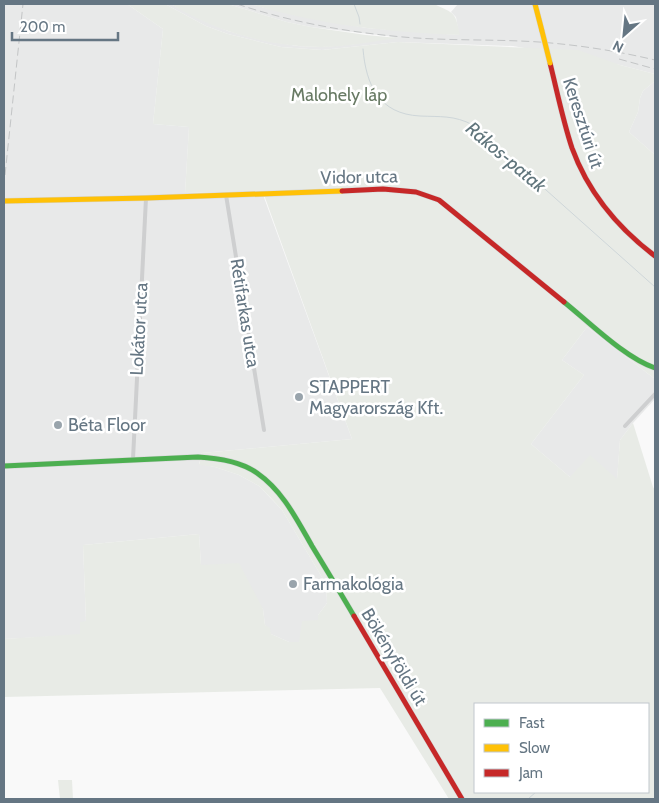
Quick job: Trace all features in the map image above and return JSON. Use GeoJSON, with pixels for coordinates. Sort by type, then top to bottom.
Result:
{"type":"FeatureCollection","features":[{"type":"Feature","properties":{"kind":"street","name":"Keresztúri út"},"geometry":{"type":"LineString","coordinates":[[535,4],[570,139],[582,172],[606,209],[617,222],[655,256]]}},
{"type":"Feature","properties":{"kind":"street","name":"Vidor utca"},"geometry":{"type":"LineString","coordinates":[[4,201],[383,189],[416,192],[439,200],[635,359],[655,368]]}},
{"type":"Feature","properties":{"kind":"street","name":"Rétifarkas utca"},"geometry":{"type":"LineString","coordinates":[[226,195],[264,430]]}},
{"type":"Feature","properties":{"kind":"street","name":"Lokátor utca"},"geometry":{"type":"LineString","coordinates":[[133,459],[146,198]]}},
{"type":"Feature","properties":{"kind":"street"},"geometry":{"type":"LineString","coordinates":[[625,426],[655,394]]}},
{"type":"Feature","properties":{"kind":"street","name":"Bökényföldi út"},"geometry":{"type":"LineString","coordinates":[[4,466],[198,457],[221,459],[251,469],[277,490],[294,513],[462,799]]}},
{"type":"Feature","properties":{"kind":"shaded area"},"geometry":{"type":"Polygon","coordinates":[[[4,4],[127,4],[163,29],[153,124],[189,127],[185,193],[262,192],[352,439],[202,453],[199,464],[239,475],[259,486],[282,510],[326,584],[327,603],[318,615],[318,620],[299,642],[289,642],[271,634],[265,625],[263,609],[201,565],[199,534],[83,545],[86,622],[80,635],[4,639],[4,4]]]}},
{"type":"Feature","properties":{"kind":"shaded area"},"geometry":{"type":"Polygon","coordinates":[[[165,4],[171,4],[228,31],[262,40],[297,46],[322,47],[355,44],[395,37],[311,27],[287,22],[228,4],[251,4],[366,28],[459,35],[456,17],[451,12],[458,4],[655,4],[655,74],[620,65],[513,46],[398,42],[322,50],[281,47],[228,34],[206,26],[165,4]]]}},
{"type":"Feature","properties":{"kind":"shaded area"},"geometry":{"type":"Polygon","coordinates":[[[655,81],[655,155],[629,132],[638,112],[643,91],[655,81]]]}},
{"type":"Feature","properties":{"kind":"shaded area"},"geometry":{"type":"Polygon","coordinates":[[[587,327],[655,379],[655,399],[620,440],[617,480],[570,477],[531,444],[584,375],[562,360],[587,327]]]}},
{"type":"Feature","properties":{"kind":"green space","name":"Malohely láp"},"geometry":{"type":"Polygon","coordinates":[[[127,4],[165,4],[206,26],[228,34],[281,47],[322,50],[398,42],[578,50],[620,65],[655,74],[655,81],[643,91],[638,112],[629,132],[655,155],[655,379],[587,327],[562,360],[584,375],[531,444],[570,477],[590,455],[617,479],[620,440],[633,423],[655,490],[655,799],[449,799],[380,688],[4,697],[4,639],[80,634],[80,622],[86,621],[83,545],[199,534],[201,565],[239,563],[263,609],[265,625],[270,628],[271,634],[289,642],[299,642],[302,621],[318,620],[318,615],[327,603],[326,584],[282,510],[270,497],[259,486],[239,475],[215,467],[199,465],[202,453],[352,439],[263,192],[185,193],[189,127],[153,124],[163,29],[127,4]]]}},
{"type":"Feature","properties":{"kind":"green space"},"geometry":{"type":"Polygon","coordinates":[[[171,4],[228,4],[287,22],[311,27],[398,38],[331,47],[282,44],[243,36],[205,22],[171,4]]]}},
{"type":"Feature","properties":{"kind":"green space"},"geometry":{"type":"Polygon","coordinates":[[[251,4],[434,4],[453,14],[457,21],[460,35],[354,26],[302,17],[251,4]]]}},
{"type":"Feature","properties":{"kind":"green space"},"geometry":{"type":"Polygon","coordinates":[[[58,780],[72,780],[73,799],[60,799],[58,780]]]}},
{"type":"Feature","properties":{"kind":"waterway","name":"Rákos-patak"},"geometry":{"type":"LineString","coordinates":[[354,4],[360,24]]}},
{"type":"Feature","properties":{"kind":"waterway","name":"Rákos-patak"},"geometry":{"type":"LineString","coordinates":[[363,49],[367,74],[377,95],[385,103],[394,110],[406,114],[453,118],[473,125],[655,287]]}},
{"type":"Feature","properties":{"kind":"waterway"},"geometry":{"type":"LineString","coordinates":[[528,799],[535,793]]}},
{"type":"Feature","properties":{"kind":"railway"},"geometry":{"type":"LineString","coordinates":[[5,175],[23,4]]}},
{"type":"Feature","properties":{"kind":"railway"},"geometry":{"type":"LineString","coordinates":[[237,4],[298,21],[382,35],[554,43],[655,60]]}},
{"type":"Feature","properties":{"kind":"railway"},"geometry":{"type":"LineString","coordinates":[[619,59],[655,69]]}},
{"type":"Feature","properties":{"kind":"traffic: fast"},"geometry":{"type":"LineString","coordinates":[[564,302],[620,348],[655,368]]}},
{"type":"Feature","properties":{"kind":"traffic: fast"},"geometry":{"type":"LineString","coordinates":[[4,466],[198,457],[221,459],[236,463],[257,473],[282,497],[354,616]]}},
{"type":"Feature","properties":{"kind":"traffic: slow"},"geometry":{"type":"LineString","coordinates":[[535,4],[542,31]]}},
{"type":"Feature","properties":{"kind":"traffic: slow"},"geometry":{"type":"LineString","coordinates":[[542,31],[550,63]]}},
{"type":"Feature","properties":{"kind":"traffic: slow"},"geometry":{"type":"LineString","coordinates":[[4,201],[342,191]]}},
{"type":"Feature","properties":{"kind":"traffic: jam"},"geometry":{"type":"LineString","coordinates":[[550,63],[572,148],[587,180],[617,221],[655,256]]}},
{"type":"Feature","properties":{"kind":"traffic: jam"},"geometry":{"type":"LineString","coordinates":[[342,191],[383,189],[416,192],[439,200],[564,302]]}},
{"type":"Feature","properties":{"kind":"traffic: jam"},"geometry":{"type":"LineString","coordinates":[[354,616],[462,799]]}},
{"type":"Feature","properties":{"kind":"place","name":"STAPPERT Magyarország Kft."},"geometry":{"type":"Point","coordinates":[299,397]}},
{"type":"Feature","properties":{"kind":"place","name":"Béta Floor"},"geometry":{"type":"Point","coordinates":[58,425]}},
{"type":"Feature","properties":{"kind":"place","name":"Farmakológia"},"geometry":{"type":"Point","coordinates":[293,584]}}]}
